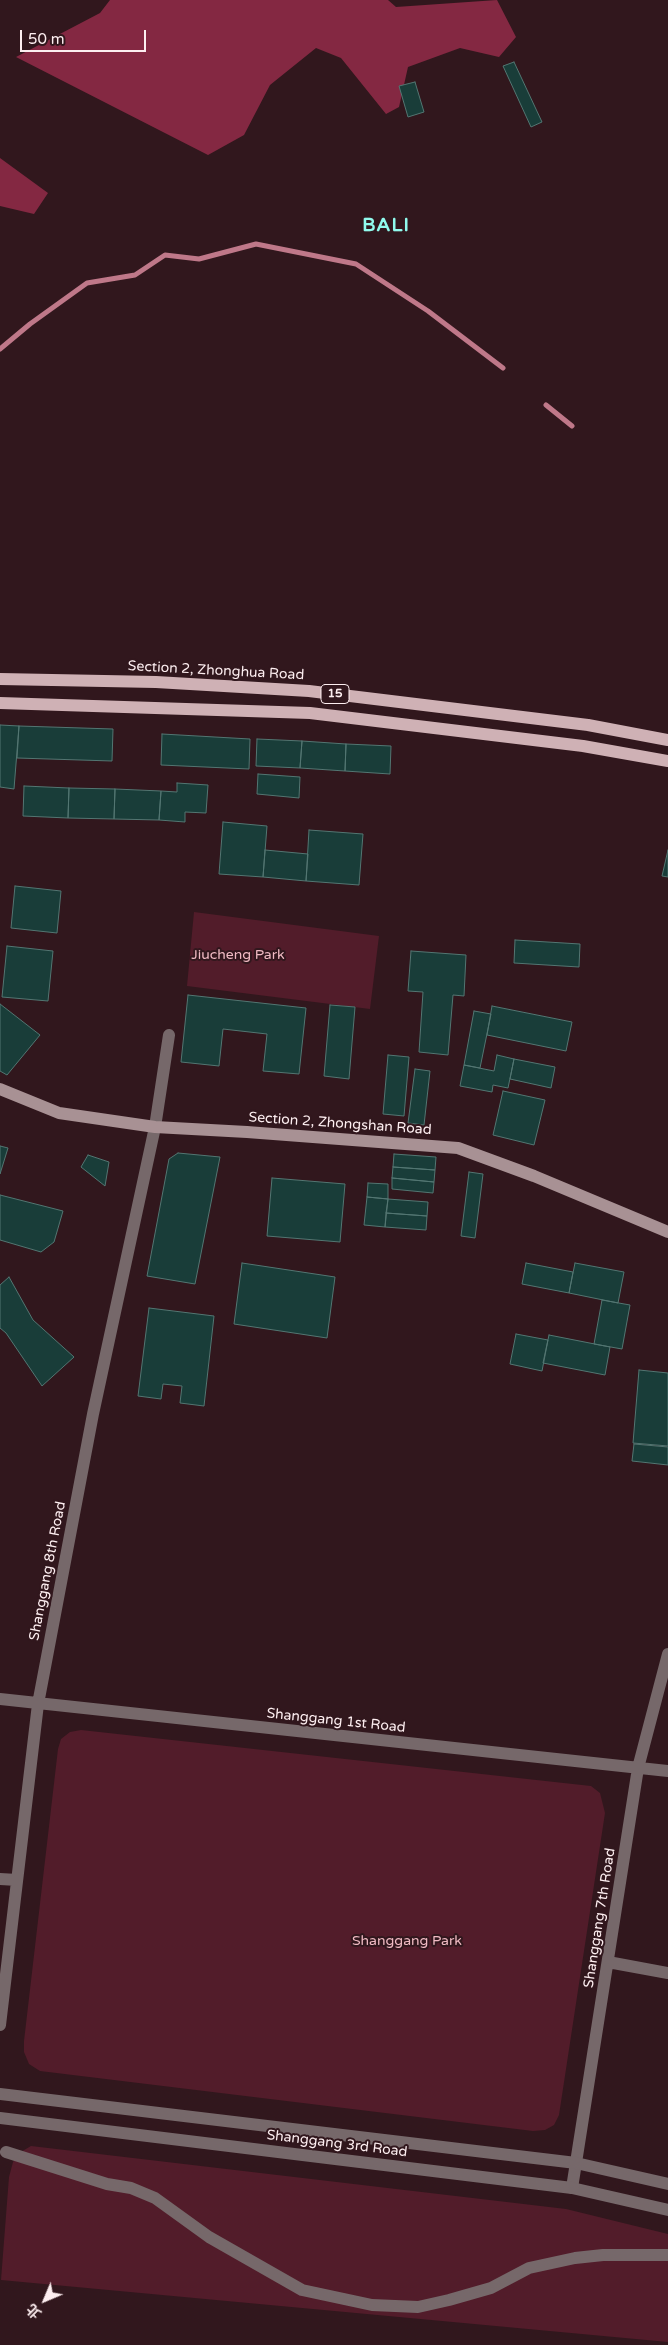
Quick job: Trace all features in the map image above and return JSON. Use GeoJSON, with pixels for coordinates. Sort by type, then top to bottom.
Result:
{"type":"FeatureCollection","features":[{"type":"Feature","properties":{"kind":"main road","name":"Section 2, Zhonghua Road"},"geometry":{"type":"LineString","coordinates":[[0,678],[156,682],[309,691],[588,726],[668,740]]}},
{"type":"Feature","properties":{"kind":"main road","name":"15"},"geometry":{"type":"LineString","coordinates":[[0,703],[310,713],[583,746],[668,761]]}},
{"type":"Feature","properties":{"kind":"main road","name":"Section 2, Zhongshan Road"},"geometry":{"type":"LineString","coordinates":[[0,1089],[59,1113],[155,1127],[257,1132],[458,1148],[534,1176],[668,1232]]}},
{"type":"Feature","properties":{"kind":"street","name":"Shanggang 8th Road"},"geometry":{"type":"LineString","coordinates":[[0,2025],[38,1704],[93,1414],[155,1127],[169,1035]]}},
{"type":"Feature","properties":{"kind":"street","name":"Shanggang 7th Road"},"geometry":{"type":"LineString","coordinates":[[572,2188],[638,1768],[668,1654]]}},
{"type":"Feature","properties":{"kind":"street","name":"Shanggang 1st Road"},"geometry":{"type":"LineString","coordinates":[[0,1699],[668,1771]]}},
{"type":"Feature","properties":{"kind":"street"},"geometry":{"type":"LineString","coordinates":[[0,1879],[17,1880]]}},
{"type":"Feature","properties":{"kind":"street"},"geometry":{"type":"LineString","coordinates":[[608,1962],[668,1973]]}},
{"type":"Feature","properties":{"kind":"street","name":"Shanggang 3rd Road"},"geometry":{"type":"LineString","coordinates":[[0,2094],[576,2163],[668,2184]]}},
{"type":"Feature","properties":{"kind":"street","name":"Shanggang 3rd Road"},"geometry":{"type":"LineString","coordinates":[[0,2118],[572,2188],[668,2210]]}},
{"type":"Feature","properties":{"kind":"street"},"geometry":{"type":"LineString","coordinates":[[6,2152],[107,2184],[131,2188],[155,2198],[209,2238],[302,2290],[372,2305],[418,2307],[449,2300],[491,2288],[529,2268],[575,2258],[603,2255],[668,2255]]}},
{"type":"Feature","properties":{"kind":"green space","name":"Jiucheng Park"},"geometry":{"type":"Polygon","coordinates":[[[194,912],[379,936],[370,1009],[187,986],[194,912]]]}},
{"type":"Feature","properties":{"kind":"green space","name":"Shanggang Park"},"geometry":{"type":"Polygon","coordinates":[[[81,1730],[591,1786],[600,1793],[605,1813],[559,2115],[554,2125],[545,2130],[533,2131],[40,2071],[29,2064],[24,2052],[24,2041],[58,1749],[61,1739],[70,1732],[81,1730]]]}},
{"type":"Feature","properties":{"kind":"green space"},"geometry":{"type":"Polygon","coordinates":[[[31,2146],[566,2209],[668,2234],[668,2342],[1,2280],[9,2177],[13,2162],[19,2153],[31,2146]]]}},
{"type":"Feature","properties":{"kind":"shaded area"},"geometry":{"type":"Polygon","coordinates":[[[110,0],[388,0],[396,7],[497,0],[516,37],[499,57],[460,48],[408,67],[399,107],[386,114],[341,58],[316,48],[270,85],[244,135],[208,155],[16,57],[100,13],[110,0]]]}},
{"type":"Feature","properties":{"kind":"shaded area"},"geometry":{"type":"Polygon","coordinates":[[[0,158],[48,193],[34,214],[0,206],[0,158]]]}},
{"type":"Feature","properties":{"kind":"building"},"geometry":{"type":"Polygon","coordinates":[[[514,62],[542,122],[531,127],[503,66],[514,62]]]}},
{"type":"Feature","properties":{"kind":"building"},"geometry":{"type":"Polygon","coordinates":[[[415,82],[424,112],[408,117],[399,86],[415,82]]]}},
{"type":"Feature","properties":{"kind":"building"},"geometry":{"type":"Polygon","coordinates":[[[0,725],[19,726],[14,789],[0,787],[0,725]]]}},
{"type":"Feature","properties":{"kind":"building"},"geometry":{"type":"Polygon","coordinates":[[[19,726],[113,729],[112,761],[17,758],[19,726]]]}},
{"type":"Feature","properties":{"kind":"building"},"geometry":{"type":"Polygon","coordinates":[[[162,734],[250,739],[249,769],[161,765],[162,734]]]}},
{"type":"Feature","properties":{"kind":"building"},"geometry":{"type":"Polygon","coordinates":[[[257,739],[302,741],[300,768],[256,766],[257,739]]]}},
{"type":"Feature","properties":{"kind":"building"},"geometry":{"type":"Polygon","coordinates":[[[302,741],[346,744],[345,771],[300,768],[302,741]]]}},
{"type":"Feature","properties":{"kind":"building"},"geometry":{"type":"Polygon","coordinates":[[[346,744],[391,746],[390,774],[345,771],[346,744]]]}},
{"type":"Feature","properties":{"kind":"building"},"geometry":{"type":"Polygon","coordinates":[[[258,774],[300,777],[299,798],[257,794],[258,774]]]}},
{"type":"Feature","properties":{"kind":"building"},"geometry":{"type":"Polygon","coordinates":[[[177,783],[208,785],[206,813],[185,812],[185,822],[159,820],[161,791],[177,792],[177,783]]]}},
{"type":"Feature","properties":{"kind":"building"},"geometry":{"type":"Polygon","coordinates":[[[24,786],[69,788],[68,818],[23,816],[24,786]]]}},
{"type":"Feature","properties":{"kind":"building"},"geometry":{"type":"Polygon","coordinates":[[[69,788],[115,789],[114,819],[68,818],[69,788]]]}},
{"type":"Feature","properties":{"kind":"building"},"geometry":{"type":"Polygon","coordinates":[[[115,789],[161,791],[159,820],[114,819],[115,789]]]}},
{"type":"Feature","properties":{"kind":"building"},"geometry":{"type":"Polygon","coordinates":[[[223,822],[267,826],[263,877],[219,874],[223,822]]]}},
{"type":"Feature","properties":{"kind":"building"},"geometry":{"type":"Polygon","coordinates":[[[309,830],[363,834],[359,885],[306,881],[309,830]]]}},
{"type":"Feature","properties":{"kind":"building"},"geometry":{"type":"Polygon","coordinates":[[[265,850],[308,854],[306,881],[263,877],[265,850]]]}},
{"type":"Feature","properties":{"kind":"building"},"geometry":{"type":"Polygon","coordinates":[[[668,850],[668,877],[662,876],[668,850]]]}},
{"type":"Feature","properties":{"kind":"building"},"geometry":{"type":"Polygon","coordinates":[[[15,886],[61,891],[57,933],[11,928],[15,886]]]}},
{"type":"Feature","properties":{"kind":"building"},"geometry":{"type":"Polygon","coordinates":[[[515,940],[580,944],[579,967],[514,963],[515,940]]]}},
{"type":"Feature","properties":{"kind":"building"},"geometry":{"type":"Polygon","coordinates":[[[7,946],[53,951],[48,1001],[2,997],[7,946]]]}},
{"type":"Feature","properties":{"kind":"building"},"geometry":{"type":"Polygon","coordinates":[[[411,951],[466,955],[464,996],[453,995],[448,1055],[419,1052],[423,992],[408,991],[411,951]]]}},
{"type":"Feature","properties":{"kind":"building"},"geometry":{"type":"Polygon","coordinates":[[[188,995],[306,1008],[299,1074],[263,1071],[267,1034],[223,1029],[219,1066],[181,1062],[188,995]]]}},
{"type":"Feature","properties":{"kind":"building"},"geometry":{"type":"Polygon","coordinates":[[[0,1004],[40,1035],[7,1075],[0,1071],[0,1004]]]}},
{"type":"Feature","properties":{"kind":"building"},"geometry":{"type":"Polygon","coordinates":[[[330,1005],[355,1007],[349,1079],[324,1076],[330,1005]]]}},
{"type":"Feature","properties":{"kind":"building"},"geometry":{"type":"Polygon","coordinates":[[[492,1006],[572,1022],[566,1051],[487,1035],[492,1006]]]}},
{"type":"Feature","properties":{"kind":"building"},"geometry":{"type":"Polygon","coordinates":[[[474,1011],[491,1014],[480,1068],[464,1065],[474,1011]]]}},
{"type":"Feature","properties":{"kind":"building"},"geometry":{"type":"Polygon","coordinates":[[[388,1055],[409,1057],[404,1116],[383,1114],[388,1055]]]}},
{"type":"Feature","properties":{"kind":"building"},"geometry":{"type":"Polygon","coordinates":[[[497,1055],[514,1059],[508,1088],[493,1085],[492,1092],[460,1086],[464,1065],[494,1071],[497,1055]]]}},
{"type":"Feature","properties":{"kind":"building"},"geometry":{"type":"Polygon","coordinates":[[[514,1059],[555,1067],[551,1088],[510,1079],[514,1059]]]}},
{"type":"Feature","properties":{"kind":"building"},"geometry":{"type":"Polygon","coordinates":[[[415,1069],[430,1071],[424,1125],[408,1123],[415,1069]]]}},
{"type":"Feature","properties":{"kind":"building"},"geometry":{"type":"Polygon","coordinates":[[[503,1091],[545,1100],[534,1145],[493,1135],[503,1091]]]}},
{"type":"Feature","properties":{"kind":"building"},"geometry":{"type":"Polygon","coordinates":[[[0,1146],[8,1148],[0,1174],[0,1146]]]}},
{"type":"Feature","properties":{"kind":"building"},"geometry":{"type":"Polygon","coordinates":[[[178,1153],[220,1157],[195,1284],[147,1276],[169,1159],[178,1153]]]}},
{"type":"Feature","properties":{"kind":"building"},"geometry":{"type":"Polygon","coordinates":[[[394,1154],[436,1157],[435,1170],[393,1167],[394,1154]]]}},
{"type":"Feature","properties":{"kind":"building"},"geometry":{"type":"Polygon","coordinates":[[[88,1155],[109,1162],[105,1186],[81,1167],[88,1155]]]}},
{"type":"Feature","properties":{"kind":"building"},"geometry":{"type":"Polygon","coordinates":[[[393,1167],[435,1170],[434,1182],[392,1178],[393,1167]]]}},
{"type":"Feature","properties":{"kind":"building"},"geometry":{"type":"Polygon","coordinates":[[[469,1172],[483,1174],[475,1238],[461,1236],[469,1172]]]}},
{"type":"Feature","properties":{"kind":"building"},"geometry":{"type":"Polygon","coordinates":[[[272,1178],[345,1184],[340,1242],[267,1236],[272,1178]]]}},
{"type":"Feature","properties":{"kind":"building"},"geometry":{"type":"Polygon","coordinates":[[[392,1178],[434,1182],[433,1193],[392,1189],[392,1178]]]}},
{"type":"Feature","properties":{"kind":"building"},"geometry":{"type":"Polygon","coordinates":[[[368,1183],[388,1184],[388,1199],[367,1197],[368,1183]]]}},
{"type":"Feature","properties":{"kind":"building"},"geometry":{"type":"Polygon","coordinates":[[[0,1195],[63,1211],[54,1242],[41,1252],[0,1240],[0,1195]]]}},
{"type":"Feature","properties":{"kind":"building"},"geometry":{"type":"Polygon","coordinates":[[[367,1197],[388,1199],[385,1227],[364,1225],[367,1197]]]}},
{"type":"Feature","properties":{"kind":"building"},"geometry":{"type":"Polygon","coordinates":[[[388,1199],[428,1202],[427,1216],[386,1213],[388,1199]]]}},
{"type":"Feature","properties":{"kind":"building"},"geometry":{"type":"Polygon","coordinates":[[[386,1213],[427,1216],[426,1230],[385,1227],[386,1213]]]}},
{"type":"Feature","properties":{"kind":"building"},"geometry":{"type":"Polygon","coordinates":[[[242,1263],[335,1277],[327,1338],[234,1324],[242,1263]]]}},
{"type":"Feature","properties":{"kind":"building"},"geometry":{"type":"Polygon","coordinates":[[[526,1263],[573,1272],[569,1293],[522,1284],[526,1263]]]}},
{"type":"Feature","properties":{"kind":"building"},"geometry":{"type":"Polygon","coordinates":[[[575,1263],[624,1272],[618,1303],[569,1293],[575,1263]]]}},
{"type":"Feature","properties":{"kind":"building"},"geometry":{"type":"Polygon","coordinates":[[[9,1277],[33,1320],[74,1357],[42,1386],[6,1333],[0,1328],[0,1285],[9,1277]]]}},
{"type":"Feature","properties":{"kind":"building"},"geometry":{"type":"Polygon","coordinates":[[[602,1300],[630,1305],[622,1349],[594,1344],[602,1300]]]}},
{"type":"Feature","properties":{"kind":"building"},"geometry":{"type":"Polygon","coordinates":[[[149,1308],[214,1316],[204,1406],[180,1403],[182,1386],[163,1384],[161,1399],[138,1396],[149,1308]]]}},
{"type":"Feature","properties":{"kind":"building"},"geometry":{"type":"Polygon","coordinates":[[[516,1334],[548,1340],[542,1371],[510,1364],[516,1334]]]}},
{"type":"Feature","properties":{"kind":"building"},"geometry":{"type":"Polygon","coordinates":[[[549,1335],[610,1347],[605,1375],[543,1363],[549,1335]]]}},
{"type":"Feature","properties":{"kind":"building"},"geometry":{"type":"Polygon","coordinates":[[[639,1370],[668,1373],[668,1446],[633,1443],[639,1370]]]}},
{"type":"Feature","properties":{"kind":"building"},"geometry":{"type":"Polygon","coordinates":[[[634,1444],[668,1447],[668,1465],[632,1461],[634,1444]]]}},
{"type":"Feature","properties":{"kind":"waterway"},"geometry":{"type":"LineString","coordinates":[[0,349],[30,324],[87,283],[135,275],[165,255],[199,259],[256,244],[356,264],[428,311],[503,368]]}},
{"type":"Feature","properties":{"kind":"waterway"},"geometry":{"type":"LineString","coordinates":[[546,405],[572,426]]}},
{"type":"Feature","properties":{"kind":"district","name":"BALI"},"geometry":{"type":"Point","coordinates":[386,226]}}]}
